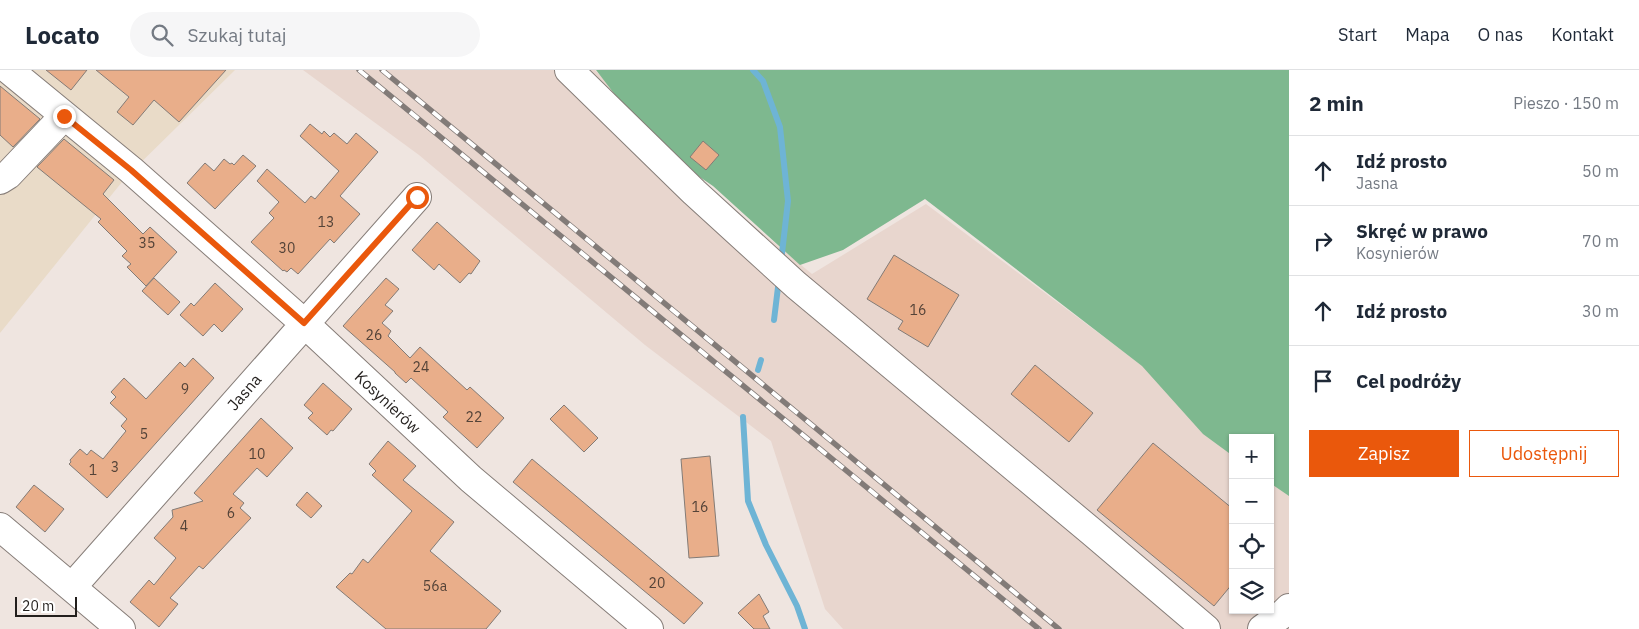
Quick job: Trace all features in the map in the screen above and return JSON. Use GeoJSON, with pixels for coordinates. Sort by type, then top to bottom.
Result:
{"type":"FeatureCollection","features":[{"type":"Feature","properties":{"kind":"street","name":"Kosynierów"},"geometry":{"type":"LineString","coordinates":[[9,70],[131,170],[304,323],[471,479],[649,629]]}},
{"type":"Feature","properties":{"kind":"street"},"geometry":{"type":"LineString","coordinates":[[569,70],[694,192],[765,258],[1206,629]]}},
{"type":"Feature","properties":{"kind":"street"},"geometry":{"type":"LineString","coordinates":[[0,180],[8,175],[64,116]]}},
{"type":"Feature","properties":{"kind":"street","name":"Jasna"},"geometry":{"type":"LineString","coordinates":[[72,586],[417,197]]}},
{"type":"Feature","properties":{"kind":"street"},"geometry":{"type":"LineString","coordinates":[[0,527],[121,629]]}},
{"type":"Feature","properties":{"kind":"street"},"geometry":{"type":"LineString","coordinates":[[1262,629],[1289,608]]}},
{"type":"Feature","properties":{"kind":"shaded area"},"geometry":{"type":"Polygon","coordinates":[[[0,70],[235,70],[126,177],[0,333],[0,70]]]}},
{"type":"Feature","properties":{"kind":"shaded area"},"geometry":{"type":"Polygon","coordinates":[[[303,70],[595,70],[710,190],[812,274],[926,204],[1234,434],[1229,434],[1229,614],[1274,614],[1274,465],[1289,480],[1289,629],[843,629],[825,609],[771,441],[645,345],[419,155],[303,70]]]}},
{"type":"Feature","properties":{"kind":"green space"},"geometry":{"type":"Polygon","coordinates":[[[596,70],[1289,70],[1289,496],[1274,486],[1274,434],[1229,434],[1229,453],[1203,434],[1142,366],[925,199],[843,250],[800,265],[713,186],[655,147],[596,70]]]}},
{"type":"Feature","properties":{"kind":"building"},"geometry":{"type":"Polygon","coordinates":[[[46,70],[87,70],[71,90],[46,70]]]}},
{"type":"Feature","properties":{"kind":"building"},"geometry":{"type":"Polygon","coordinates":[[[96,70],[226,70],[179,122],[154,100],[133,125],[117,112],[129,97],[96,70]]]}},
{"type":"Feature","properties":{"kind":"building"},"geometry":{"type":"Polygon","coordinates":[[[0,86],[40,119],[13,147],[0,135],[0,86]]]}},
{"type":"Feature","properties":{"kind":"building"},"geometry":{"type":"Polygon","coordinates":[[[310,124],[322,134],[324,131],[330,137],[334,133],[347,144],[356,133],[378,152],[340,196],[360,214],[334,243],[330,239],[298,274],[291,268],[287,272],[283,271],[251,242],[274,218],[269,213],[279,202],[257,181],[267,169],[305,203],[311,196],[315,199],[339,171],[300,136],[310,124]]]}},
{"type":"Feature","properties":{"kind":"building"},"geometry":{"type":"Polygon","coordinates":[[[64,139],[114,180],[103,194],[143,234],[150,227],[177,252],[146,286],[127,267],[131,264],[122,256],[127,251],[98,222],[101,219],[37,167],[64,139]]]}},
{"type":"Feature","properties":{"kind":"building"},"geometry":{"type":"Polygon","coordinates":[[[703,141],[719,155],[706,170],[690,157],[703,141]]]}},
{"type":"Feature","properties":{"kind":"building"},"geometry":{"type":"Polygon","coordinates":[[[243,155],[256,166],[215,209],[187,183],[205,163],[214,171],[224,159],[234,165],[243,155]]]}},
{"type":"Feature","properties":{"kind":"building"},"geometry":{"type":"Polygon","coordinates":[[[437,222],[480,261],[471,274],[469,273],[460,283],[439,264],[434,270],[412,250],[437,222]]]}},
{"type":"Feature","properties":{"kind":"building"},"geometry":{"type":"Polygon","coordinates":[[[894,255],[959,295],[928,347],[898,329],[903,321],[867,299],[894,255]]]}},
{"type":"Feature","properties":{"kind":"building"},"geometry":{"type":"Polygon","coordinates":[[[154,278],[180,302],[168,315],[142,291],[154,278]]]}},
{"type":"Feature","properties":{"kind":"building"},"geometry":{"type":"Polygon","coordinates":[[[386,278],[399,289],[385,305],[393,311],[382,323],[391,331],[388,336],[410,358],[420,347],[467,390],[470,387],[504,418],[477,448],[443,417],[448,412],[411,378],[406,383],[343,326],[386,278]]]}},
{"type":"Feature","properties":{"kind":"building"},"geometry":{"type":"Polygon","coordinates":[[[215,283],[243,309],[222,332],[214,324],[203,336],[180,315],[191,303],[194,306],[215,283]]]}},
{"type":"Feature","properties":{"kind":"building"},"geometry":{"type":"Polygon","coordinates":[[[193,358],[214,378],[107,498],[69,464],[70,460],[80,449],[87,455],[91,450],[103,459],[126,431],[121,426],[127,419],[110,403],[116,397],[111,392],[124,378],[146,399],[180,362],[185,367],[193,358]]]}},
{"type":"Feature","properties":{"kind":"building"},"geometry":{"type":"Polygon","coordinates":[[[1035,365],[1093,413],[1069,442],[1011,394],[1035,365]]]}},
{"type":"Feature","properties":{"kind":"building"},"geometry":{"type":"Polygon","coordinates":[[[323,383],[352,409],[333,431],[331,430],[327,435],[308,418],[313,413],[304,405],[323,383]]]}},
{"type":"Feature","properties":{"kind":"building"},"geometry":{"type":"Polygon","coordinates":[[[564,405],[598,438],[584,452],[550,419],[564,405]]]}},
{"type":"Feature","properties":{"kind":"building"},"geometry":{"type":"Polygon","coordinates":[[[261,418],[293,448],[267,477],[257,468],[233,494],[244,503],[240,508],[251,518],[203,569],[199,566],[170,598],[178,604],[159,627],[130,602],[149,580],[154,585],[176,558],[154,538],[173,517],[172,510],[203,501],[194,493],[261,418]]]}},
{"type":"Feature","properties":{"kind":"building"},"geometry":{"type":"Polygon","coordinates":[[[388,441],[416,466],[403,480],[454,522],[430,551],[501,611],[486,629],[386,629],[336,587],[350,573],[352,574],[363,559],[368,563],[412,511],[372,475],[376,471],[369,464],[388,441]]]}},
{"type":"Feature","properties":{"kind":"building"},"geometry":{"type":"Polygon","coordinates":[[[1153,443],[1229,506],[1229,588],[1214,606],[1097,510],[1153,443]]]}},
{"type":"Feature","properties":{"kind":"building"},"geometry":{"type":"Polygon","coordinates":[[[710,456],[719,556],[689,558],[681,459],[710,456]]]}},
{"type":"Feature","properties":{"kind":"building"},"geometry":{"type":"Polygon","coordinates":[[[532,459],[703,603],[684,624],[513,482],[532,459]]]}},
{"type":"Feature","properties":{"kind":"building"},"geometry":{"type":"Polygon","coordinates":[[[34,485],[64,509],[45,532],[16,507],[34,485]]]}},
{"type":"Feature","properties":{"kind":"building"},"geometry":{"type":"Polygon","coordinates":[[[307,492],[322,506],[311,518],[296,505],[307,492]]]}},
{"type":"Feature","properties":{"kind":"building"},"geometry":{"type":"Polygon","coordinates":[[[759,594],[769,612],[763,616],[770,629],[754,629],[738,613],[759,594]]]}},
{"type":"Feature","properties":{"kind":"waterway"},"geometry":{"type":"LineString","coordinates":[[753,70],[763,81],[780,127],[788,201],[781,262]]}},
{"type":"Feature","properties":{"kind":"waterway"},"geometry":{"type":"LineString","coordinates":[[774,320],[779,279]]}},
{"type":"Feature","properties":{"kind":"waterway"},"geometry":{"type":"LineString","coordinates":[[758,370],[761,360]]}},
{"type":"Feature","properties":{"kind":"waterway"},"geometry":{"type":"LineString","coordinates":[[743,417],[748,501],[766,545],[797,606],[805,629]]}},
{"type":"Feature","properties":{"kind":"railway"},"geometry":{"type":"LineString","coordinates":[[359,70],[1039,629]]}},
{"type":"Feature","properties":{"kind":"railway"},"geometry":{"type":"LineString","coordinates":[[382,70],[1059,629]]}},
{"type":"Feature","properties":{"kind":"route"},"geometry":{"type":"LineString","coordinates":[[64,116],[131,170],[304,323],[417,197]]}}]}
